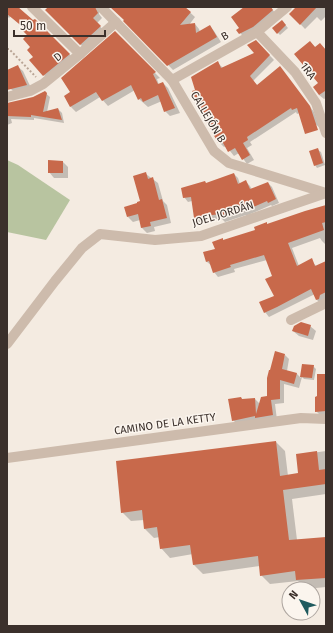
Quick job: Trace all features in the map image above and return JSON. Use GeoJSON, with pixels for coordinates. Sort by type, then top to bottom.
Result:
{"type":"FeatureCollection","features":[{"type":"Feature","properties":{"kind":"street"},"geometry":{"type":"LineString","coordinates":[[32,7],[80,54]]}},
{"type":"Feature","properties":{"kind":"street","name":"CALLEJÓN B"},"geometry":{"type":"LineString","coordinates":[[101,7],[172,80],[214,151],[229,163],[326,193]]}},
{"type":"Feature","properties":{"kind":"street","name":"B"},"geometry":{"type":"LineString","coordinates":[[172,80],[257,32],[287,7]]}},
{"type":"Feature","properties":{"kind":"street","name":"D"},"geometry":{"type":"LineString","coordinates":[[7,98],[30,91],[43,84],[116,22]]}},
{"type":"Feature","properties":{"kind":"street","name":"1RA"},"geometry":{"type":"LineString","coordinates":[[257,32],[295,72],[316,103],[326,132]]}},
{"type":"Feature","properties":{"kind":"street","name":"JOEL JORDÁN"},"geometry":{"type":"LineString","coordinates":[[7,344],[82,248],[100,234],[155,240],[200,236],[326,193]]}},
{"type":"Feature","properties":{"kind":"street"},"geometry":{"type":"LineString","coordinates":[[291,320],[326,303]]}},
{"type":"Feature","properties":{"kind":"street","name":"CAMINO DE LA KETTY"},"geometry":{"type":"LineString","coordinates":[[7,458],[301,418],[326,419]]}},
{"type":"Feature","properties":{"kind":"path"},"geometry":{"type":"LineString","coordinates":[[7,49],[9,49],[43,84]]}},
{"type":"Feature","properties":{"kind":"green space"},"geometry":{"type":"Polygon","coordinates":[[[7,160],[18,165],[70,200],[46,240],[7,232],[7,160]]]}},
{"type":"Feature","properties":{"kind":"building"},"geometry":{"type":"Polygon","coordinates":[[[7,7],[18,7],[33,20],[35,19],[70,54],[43,76],[29,60],[33,57],[27,50],[30,47],[23,39],[27,35],[22,30],[24,28],[7,14],[7,7]]]}},
{"type":"Feature","properties":{"kind":"building"},"geometry":{"type":"Polygon","coordinates":[[[48,7],[95,7],[98,13],[93,18],[101,26],[80,45],[45,10],[48,7]]]}},
{"type":"Feature","properties":{"kind":"building"},"geometry":{"type":"Polygon","coordinates":[[[110,7],[185,7],[191,12],[180,25],[195,23],[196,33],[210,25],[217,37],[167,66],[110,7]]]}},
{"type":"Feature","properties":{"kind":"building"},"geometry":{"type":"Polygon","coordinates":[[[244,7],[271,7],[273,10],[253,27],[239,34],[236,30],[239,28],[231,17],[244,7]]]}},
{"type":"Feature","properties":{"kind":"building"},"geometry":{"type":"Polygon","coordinates":[[[296,7],[317,7],[300,25],[289,14],[296,7]]]}},
{"type":"Feature","properties":{"kind":"building"},"geometry":{"type":"Polygon","coordinates":[[[282,20],[286,25],[277,34],[272,28],[282,20]]]}},
{"type":"Feature","properties":{"kind":"building"},"geometry":{"type":"Polygon","coordinates":[[[115,31],[156,72],[153,74],[158,84],[163,82],[175,108],[164,112],[158,95],[143,102],[141,98],[138,100],[131,85],[102,101],[96,92],[70,107],[64,96],[70,92],[61,78],[115,31]]]}},
{"type":"Feature","properties":{"kind":"building"},"geometry":{"type":"Polygon","coordinates":[[[256,40],[270,55],[250,76],[257,85],[280,66],[310,106],[318,130],[305,134],[297,108],[292,110],[291,108],[247,137],[248,140],[243,143],[250,155],[242,160],[235,148],[228,152],[222,141],[218,143],[198,106],[192,91],[195,90],[191,77],[218,61],[221,68],[254,53],[247,45],[256,40]]]}},
{"type":"Feature","properties":{"kind":"building"},"geometry":{"type":"Polygon","coordinates":[[[310,41],[315,47],[320,43],[326,50],[326,93],[325,91],[319,95],[313,87],[318,83],[294,54],[310,41]]]}},
{"type":"Feature","properties":{"kind":"building"},"geometry":{"type":"Polygon","coordinates":[[[18,65],[27,85],[7,90],[7,70],[18,65]]]}},
{"type":"Feature","properties":{"kind":"building"},"geometry":{"type":"Polygon","coordinates":[[[45,91],[47,93],[43,112],[58,108],[62,120],[31,115],[31,117],[7,116],[7,103],[33,97],[45,91]]]}},
{"type":"Feature","properties":{"kind":"building"},"geometry":{"type":"Polygon","coordinates":[[[318,148],[323,163],[314,166],[309,151],[318,148]]]}},
{"type":"Feature","properties":{"kind":"building"},"geometry":{"type":"Polygon","coordinates":[[[48,160],[63,161],[63,173],[48,173],[48,160]]]}},
{"type":"Feature","properties":{"kind":"building"},"geometry":{"type":"Polygon","coordinates":[[[146,172],[148,179],[153,177],[159,200],[162,199],[167,218],[150,222],[151,226],[141,228],[138,214],[127,217],[124,207],[140,201],[133,176],[146,172]]]}},
{"type":"Feature","properties":{"kind":"building"},"geometry":{"type":"Polygon","coordinates":[[[234,173],[238,184],[246,180],[250,189],[268,182],[276,199],[268,203],[267,201],[242,212],[241,211],[220,218],[219,214],[194,218],[191,197],[183,198],[181,188],[205,181],[206,183],[234,173]]]}},
{"type":"Feature","properties":{"kind":"building"},"geometry":{"type":"Polygon","coordinates":[[[326,205],[326,222],[322,223],[324,230],[288,243],[297,266],[312,258],[315,266],[326,261],[326,292],[320,295],[319,299],[316,300],[311,289],[264,313],[259,302],[274,296],[265,279],[272,276],[264,255],[230,265],[231,267],[213,273],[209,261],[206,262],[203,252],[215,249],[212,242],[255,230],[254,227],[267,222],[267,224],[326,205]]]}},
{"type":"Feature","properties":{"kind":"building"},"geometry":{"type":"Polygon","coordinates":[[[301,322],[311,325],[308,336],[292,331],[294,326],[301,322]]]}},
{"type":"Feature","properties":{"kind":"building"},"geometry":{"type":"Polygon","coordinates":[[[275,351],[285,354],[282,369],[297,373],[294,384],[280,380],[280,399],[271,400],[273,415],[255,418],[255,416],[232,421],[228,399],[241,397],[242,399],[255,398],[256,414],[261,397],[267,396],[267,378],[275,351]]]}},
{"type":"Feature","properties":{"kind":"building"},"geometry":{"type":"Polygon","coordinates":[[[302,364],[314,365],[312,378],[300,377],[302,364]]]}},
{"type":"Feature","properties":{"kind":"building"},"geometry":{"type":"Polygon","coordinates":[[[317,374],[326,374],[326,411],[315,412],[317,374]]]}},
{"type":"Feature","properties":{"kind":"building"},"geometry":{"type":"Polygon","coordinates":[[[276,441],[280,476],[298,473],[296,454],[317,451],[319,470],[326,469],[326,484],[283,490],[289,540],[326,537],[326,578],[296,580],[295,571],[260,576],[258,556],[193,565],[190,545],[160,549],[157,527],[144,529],[142,510],[121,513],[116,461],[276,441]]]}}]}
